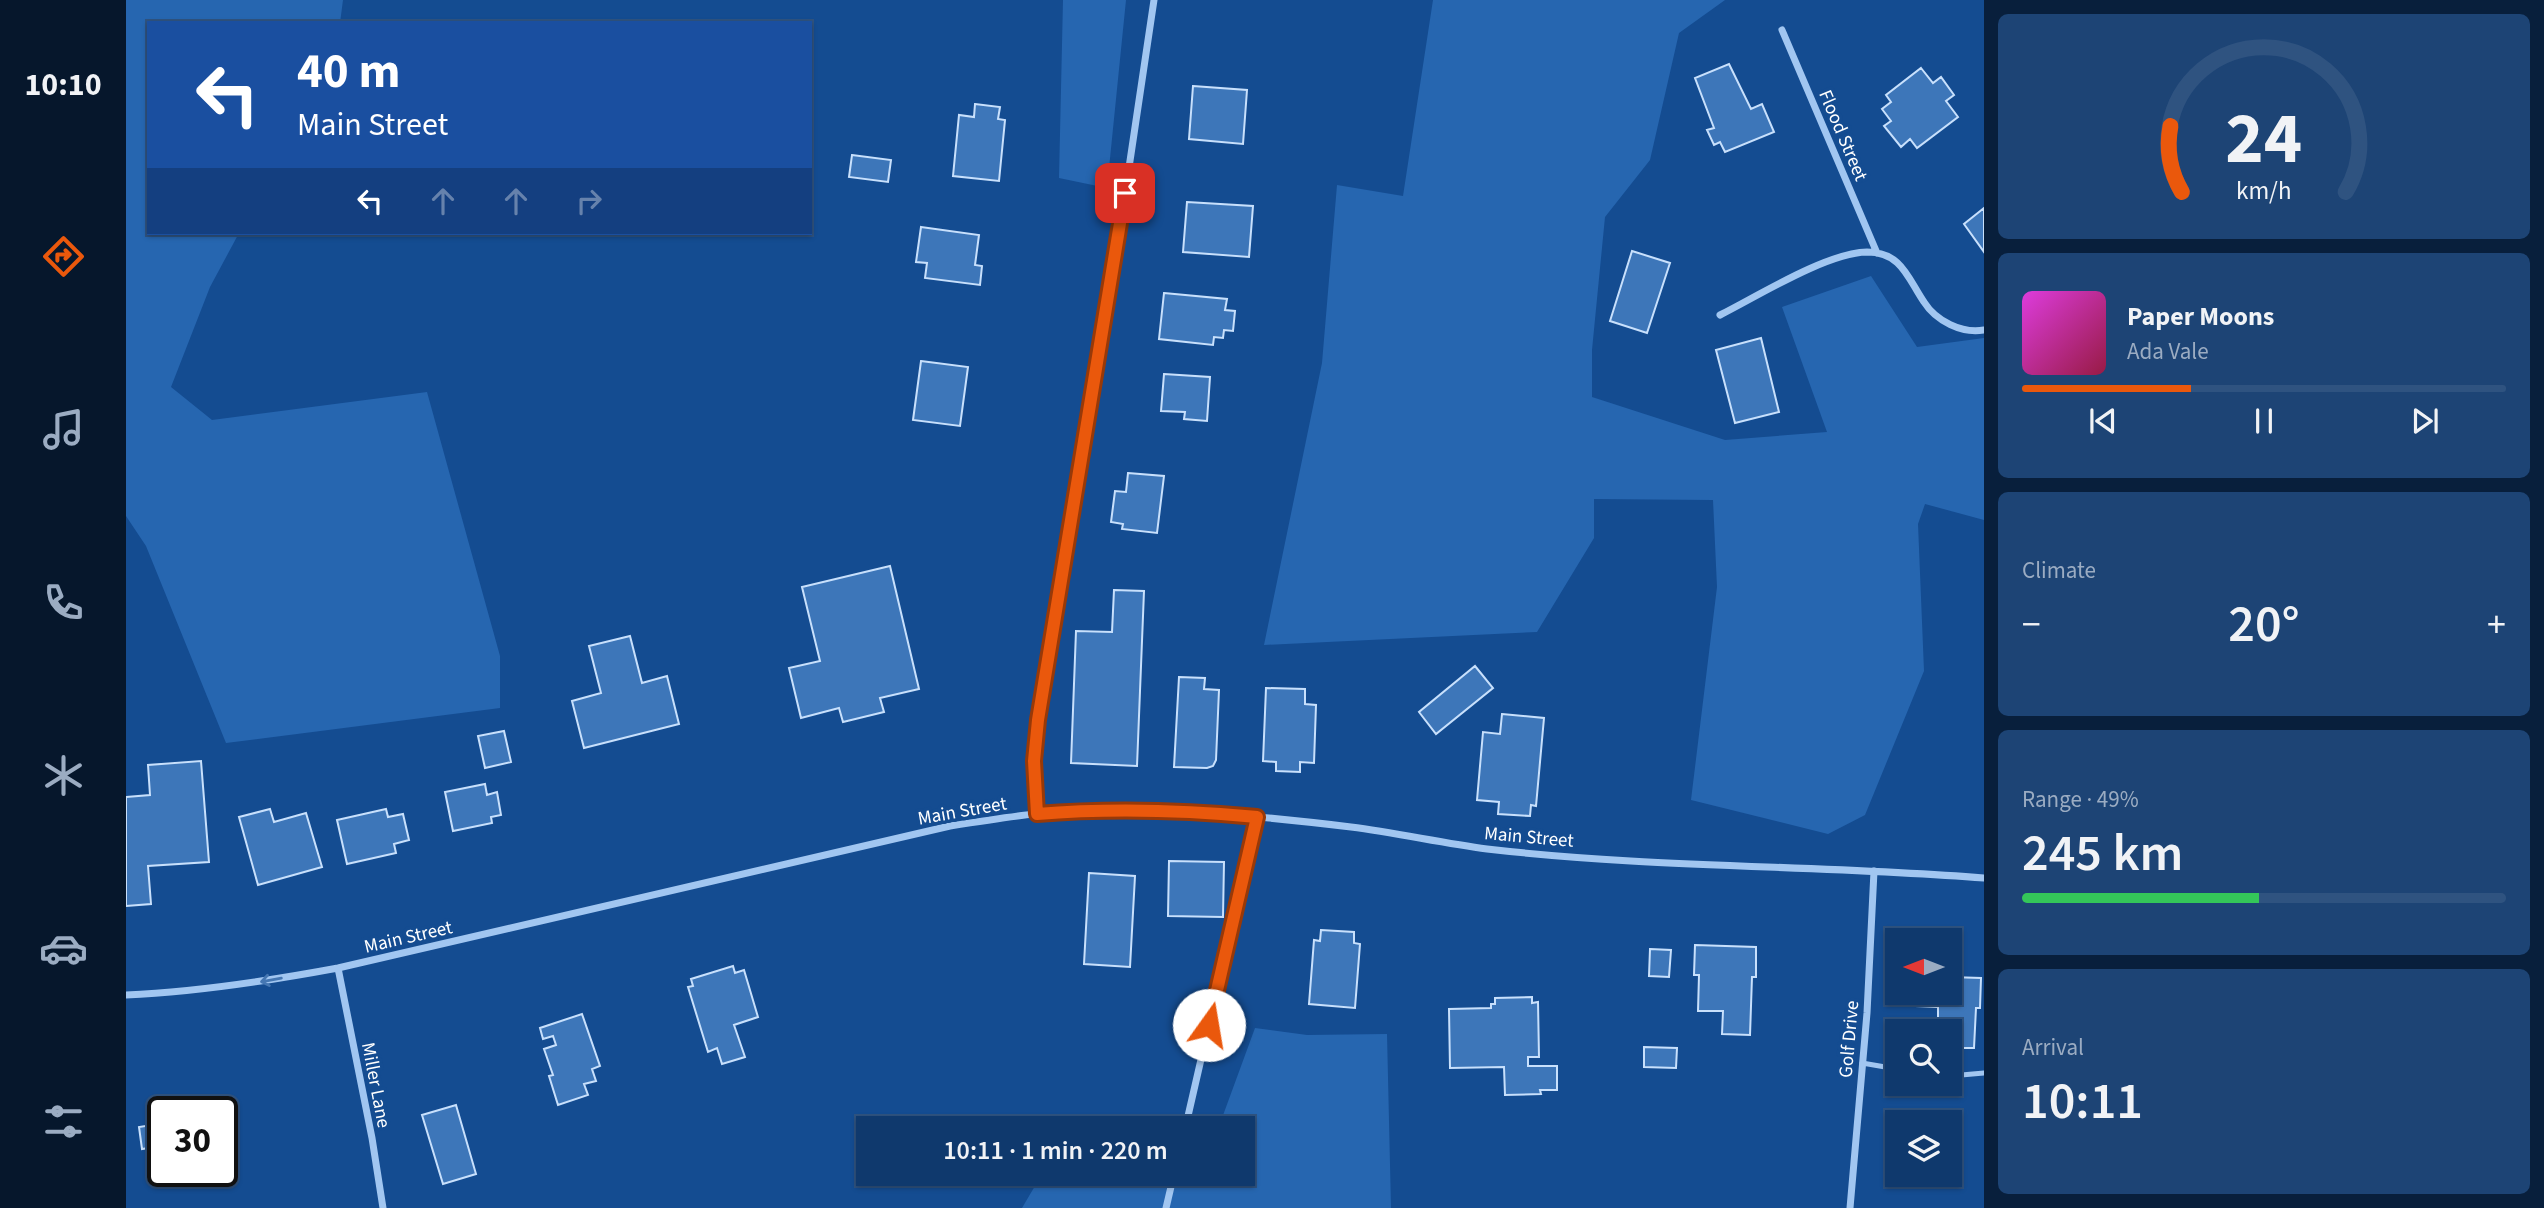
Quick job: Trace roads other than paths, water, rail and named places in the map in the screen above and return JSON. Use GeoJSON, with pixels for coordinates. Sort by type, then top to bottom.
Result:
{"type":"FeatureCollection","features":[{"type":"Feature","properties":{"kind":"street"},"geometry":{"type":"LineString","coordinates":[[1037,814],[1034,761],[1038,720],[1117,248],[1154,0]]}},
{"type":"Feature","properties":{"kind":"street","name":"Flood Street"},"geometry":{"type":"LineString","coordinates":[[1782,30],[1877,253]]}},
{"type":"Feature","properties":{"kind":"street"},"geometry":{"type":"LineString","coordinates":[[1720,315],[1829,260],[1865,252],[1877,253],[1903,267],[1924,303],[1939,319],[1960,329],[1984,330]]}},
{"type":"Feature","properties":{"kind":"street","name":"Main Street"},"geometry":{"type":"LineString","coordinates":[[126,995],[160,994],[263,981],[338,968],[950,825],[1101,809],[1195,811],[1257,817],[1353,827],[1486,849],[1616,860],[1984,878]]}},
{"type":"Feature","properties":{"kind":"street"},"geometry":{"type":"LineString","coordinates":[[1188,1116],[1257,817]]}},
{"type":"Feature","properties":{"kind":"street","name":"Golf Drive"},"geometry":{"type":"LineString","coordinates":[[1850,1208],[1874,872]]}},
{"type":"Feature","properties":{"kind":"street","name":"Miller Lane"},"geometry":{"type":"LineString","coordinates":[[338,968],[383,1208]]}},
{"type":"Feature","properties":{"kind":"street"},"geometry":{"type":"LineString","coordinates":[[1166,1208],[1171,1186]]}},
{"type":"Feature","properties":{"kind":"lane"},"geometry":{"type":"LineString","coordinates":[[1862,1063],[1885,1067]]}},
{"type":"Feature","properties":{"kind":"lane"},"geometry":{"type":"LineString","coordinates":[[1962,1075],[1984,1073]]}}]}
